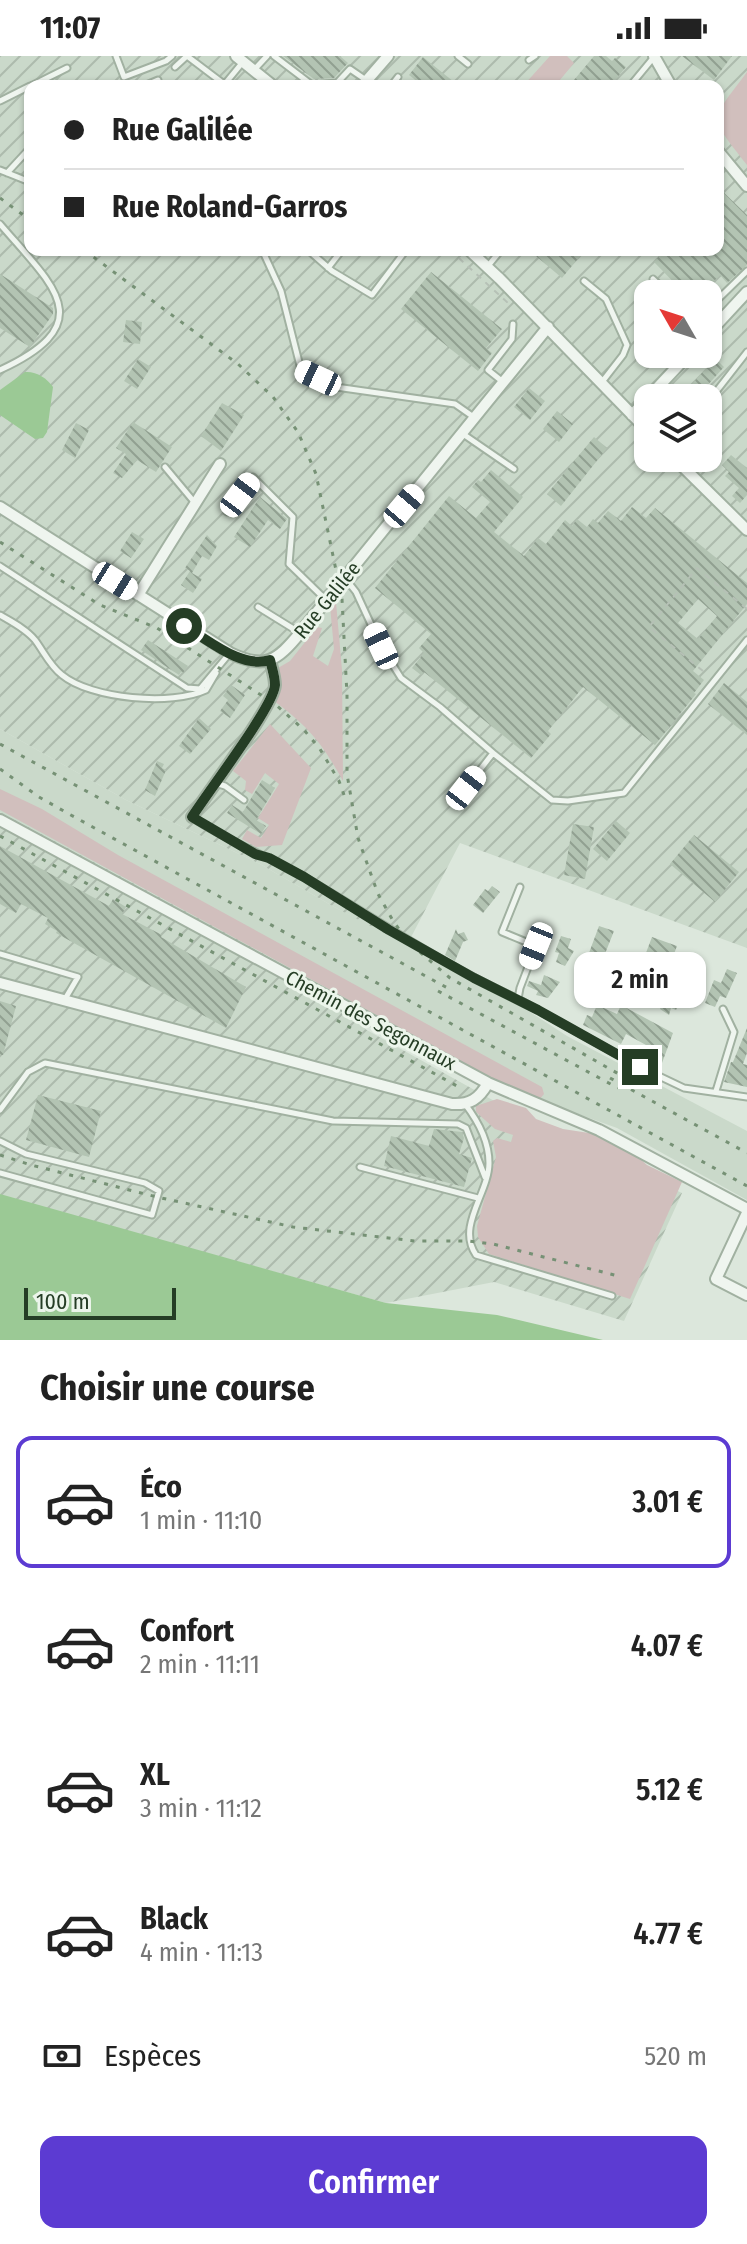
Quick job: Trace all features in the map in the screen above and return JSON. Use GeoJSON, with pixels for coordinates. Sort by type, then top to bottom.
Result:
{"type":"FeatureCollection","features":[{"type":"Feature","properties":{"kind":"street"},"geometry":{"type":"LineString","coordinates":[[368,80],[388,56]]}},
{"type":"Feature","properties":{"kind":"street"},"geometry":{"type":"LineString","coordinates":[[654,56],[668,80]]}},
{"type":"Feature","properties":{"kind":"street"},"geometry":{"type":"LineString","coordinates":[[240,59],[265,80]]}},
{"type":"Feature","properties":{"kind":"street"},"geometry":{"type":"LineString","coordinates":[[724,158],[747,186]]}},
{"type":"Feature","properties":{"kind":"street"},"geometry":{"type":"LineString","coordinates":[[475,256],[632,415],[676,368]]}},
{"type":"Feature","properties":{"kind":"street"},"geometry":{"type":"LineString","coordinates":[[722,319],[747,292]]}},
{"type":"Feature","properties":{"kind":"street","name":"Rue Galilée"},"geometry":{"type":"LineString","coordinates":[[270,660],[286,649],[300,633],[548,327]]}},
{"type":"Feature","properties":{"kind":"street"},"geometry":{"type":"LineString","coordinates":[[138,595],[220,464]]}},
{"type":"Feature","properties":{"kind":"street"},"geometry":{"type":"LineString","coordinates":[[688,472],[747,530]]}},
{"type":"Feature","properties":{"kind":"street"},"geometry":{"type":"LineString","coordinates":[[0,507],[230,653],[253,662],[270,660],[275,687],[246,738],[192,817]]}},
{"type":"Feature","properties":{"kind":"street","name":"Chemin des Segonnaux"},"geometry":{"type":"LineString","coordinates":[[0,820],[488,1083],[599,1130],[747,1211]]}},
{"type":"Feature","properties":{"kind":"street"},"geometry":{"type":"LineString","coordinates":[[0,983],[452,1104],[465,1104],[478,1098],[488,1083]]}},
{"type":"Feature","properties":{"kind":"street"},"geometry":{"type":"LineString","coordinates":[[747,1211],[716,1279],[747,1295]]}},
{"type":"Feature","properties":{"kind":"lane"},"geometry":{"type":"LineString","coordinates":[[116,56],[124,77],[172,56]]}},
{"type":"Feature","properties":{"kind":"lane"},"geometry":{"type":"LineString","coordinates":[[175,67],[187,56],[218,80]]}},
{"type":"Feature","properties":{"kind":"lane"},"geometry":{"type":"LineString","coordinates":[[254,71],[267,56]]}},
{"type":"Feature","properties":{"kind":"lane"},"geometry":{"type":"LineString","coordinates":[[274,56],[305,80]]}},
{"type":"Feature","properties":{"kind":"lane"},"geometry":{"type":"LineString","coordinates":[[458,56],[468,64]]}},
{"type":"Feature","properties":{"kind":"lane"},"geometry":{"type":"LineString","coordinates":[[529,60],[535,56]]}},
{"type":"Feature","properties":{"kind":"lane"},"geometry":{"type":"LineString","coordinates":[[635,80],[654,56]]}},
{"type":"Feature","properties":{"kind":"lane"},"geometry":{"type":"LineString","coordinates":[[227,80],[240,59]]}},
{"type":"Feature","properties":{"kind":"lane"},"geometry":{"type":"LineString","coordinates":[[42,80],[67,68]]}},
{"type":"Feature","properties":{"kind":"lane"},"geometry":{"type":"LineString","coordinates":[[340,80],[350,69],[362,80]]}},
{"type":"Feature","properties":{"kind":"lane"},"geometry":{"type":"LineString","coordinates":[[0,101],[24,89]]}},
{"type":"Feature","properties":{"kind":"lane"},"geometry":{"type":"LineString","coordinates":[[7,173],[24,155]]}},
{"type":"Feature","properties":{"kind":"lane"},"geometry":{"type":"LineString","coordinates":[[0,170],[24,180]]}},
{"type":"Feature","properties":{"kind":"lane"},"geometry":{"type":"LineString","coordinates":[[0,224],[24,252]]}},
{"type":"Feature","properties":{"kind":"lane"},"geometry":{"type":"LineString","coordinates":[[0,370],[36,352],[54,335],[61,311],[54,287],[27,256]]}},
{"type":"Feature","properties":{"kind":"lane"},"geometry":{"type":"LineString","coordinates":[[265,256],[281,291],[301,370],[336,387],[455,404],[476,418]]}},
{"type":"Feature","properties":{"kind":"lane"},"geometry":{"type":"LineString","coordinates":[[315,256],[328,268],[372,295],[401,256]]}},
{"type":"Feature","properties":{"kind":"lane"},"geometry":{"type":"LineString","coordinates":[[328,268],[337,256]]}},
{"type":"Feature","properties":{"kind":"lane"},"geometry":{"type":"LineString","coordinates":[[487,267],[496,256]]}},
{"type":"Feature","properties":{"kind":"lane"},"geometry":{"type":"LineString","coordinates":[[722,295],[747,271]]}},
{"type":"Feature","properties":{"kind":"lane"},"geometry":{"type":"LineString","coordinates":[[584,281],[606,299],[627,345],[601,383]]}},
{"type":"Feature","properties":{"kind":"lane"},"geometry":{"type":"LineString","coordinates":[[504,383],[488,370],[512,339],[513,324]]}},
{"type":"Feature","properties":{"kind":"lane"},"geometry":{"type":"LineString","coordinates":[[722,384],[747,352]]}},
{"type":"Feature","properties":{"kind":"lane"},"geometry":{"type":"LineString","coordinates":[[463,434],[514,469]]}},
{"type":"Feature","properties":{"kind":"lane"},"geometry":{"type":"LineString","coordinates":[[165,467],[195,503]]}},
{"type":"Feature","properties":{"kind":"lane"},"geometry":{"type":"LineString","coordinates":[[227,512],[253,477],[293,517],[289,564],[326,600]]}},
{"type":"Feature","properties":{"kind":"lane"},"geometry":{"type":"LineString","coordinates":[[0,566],[187,688],[200,689],[216,673]]}},
{"type":"Feature","properties":{"kind":"lane"},"geometry":{"type":"LineString","coordinates":[[344,578],[356,592],[381,646],[401,678],[552,800],[568,801],[624,793],[747,640]]}},
{"type":"Feature","properties":{"kind":"lane"},"geometry":{"type":"LineString","coordinates":[[258,607],[300,633]]}},
{"type":"Feature","properties":{"kind":"lane"},"geometry":{"type":"LineString","coordinates":[[0,615],[27,632],[62,675],[92,692],[140,697],[191,695],[206,690],[230,653]]}},
{"type":"Feature","properties":{"kind":"lane"},"geometry":{"type":"LineString","coordinates":[[466,788],[493,753]]}},
{"type":"Feature","properties":{"kind":"lane"},"geometry":{"type":"LineString","coordinates":[[214,782],[244,800]]}},
{"type":"Feature","properties":{"kind":"lane"},"geometry":{"type":"LineString","coordinates":[[192,817],[255,854],[304,877],[474,978],[640,1067],[684,1088],[747,1097]]}},
{"type":"Feature","properties":{"kind":"lane"},"geometry":{"type":"LineString","coordinates":[[518,999],[536,946],[502,932],[520,887]]}},
{"type":"Feature","properties":{"kind":"lane"},"geometry":{"type":"LineString","coordinates":[[0,954],[78,977],[65,1000]]}},
{"type":"Feature","properties":{"kind":"lane"},"geometry":{"type":"LineString","coordinates":[[716,1091],[734,1032],[723,1009]]}},
{"type":"Feature","properties":{"kind":"lane"},"geometry":{"type":"LineString","coordinates":[[0,1110],[28,1072],[45,1063],[333,1121],[458,1124],[466,1128],[485,1177]]}},
{"type":"Feature","properties":{"kind":"lane"},"geometry":{"type":"LineString","coordinates":[[465,1104],[479,1124],[489,1165],[473,1217],[470,1241],[476,1255],[612,1296]]}},
{"type":"Feature","properties":{"kind":"lane"},"geometry":{"type":"LineString","coordinates":[[0,1141],[26,1154],[145,1183],[159,1191],[152,1215],[0,1173]]}},
{"type":"Feature","properties":{"kind":"lane"},"geometry":{"type":"LineString","coordinates":[[360,1167],[478,1198]]}},
{"type":"Feature","properties":{"kind":"path"},"geometry":{"type":"LineString","coordinates":[[457,256],[510,304]]}},
{"type":"Feature","properties":{"kind":"path"},"geometry":{"type":"LineString","coordinates":[[703,671],[649,627],[697,568],[747,609]]}},
{"type":"Feature","properties":{"kind":"shaded area"},"geometry":{"type":"Polygon","coordinates":[[[0,56],[747,56],[747,948],[460,843],[407,945],[260,864],[126,800],[0,729],[0,56]]]}},
{"type":"Feature","properties":{"kind":"shaded area"},"geometry":{"type":"Polygon","coordinates":[[[550,56],[567,56],[574,63],[560,80],[528,80],[550,56]]]}},
{"type":"Feature","properties":{"kind":"shaded area"},"geometry":{"type":"Polygon","coordinates":[[[747,72],[747,165],[724,135],[725,101],[747,72]]]}},
{"type":"Feature","properties":{"kind":"shaded area"},"geometry":{"type":"Polygon","coordinates":[[[25,372],[41,376],[53,387],[47,432],[43,438],[35,439],[0,415],[0,390],[25,372]]]}},
{"type":"Feature","properties":{"kind":"shaded area"},"geometry":{"type":"Polygon","coordinates":[[[336,602],[342,670],[343,781],[314,736],[274,701],[280,689],[278,668],[290,661],[317,627],[322,628],[313,656],[328,666],[334,649],[330,606],[336,602]]]}},
{"type":"Feature","properties":{"kind":"shaded area"},"geometry":{"type":"Polygon","coordinates":[[[270,724],[311,768],[282,845],[256,847],[242,839],[247,830],[261,838],[269,825],[258,818],[279,784],[265,773],[252,794],[245,790],[246,781],[233,771],[270,724]]]}},
{"type":"Feature","properties":{"kind":"shaded area"},"geometry":{"type":"Polygon","coordinates":[[[0,729],[126,800],[260,864],[336,908],[426,953],[567,1036],[747,1131],[747,1200],[617,1128],[520,1093],[404,1033],[236,938],[0,812],[0,729]]]}},
{"type":"Feature","properties":{"kind":"shaded area"},"geometry":{"type":"Polygon","coordinates":[[[0,789],[42,809],[118,855],[542,1087],[544,1094],[539,1100],[492,1078],[0,810],[0,789]]]}},
{"type":"Feature","properties":{"kind":"shaded area"},"geometry":{"type":"Polygon","coordinates":[[[0,812],[236,938],[371,1015],[365,1029],[530,1121],[682,1193],[624,1321],[494,1282],[386,1303],[2,1196],[0,812]]]}},
{"type":"Feature","properties":{"kind":"shaded area"},"geometry":{"type":"Polygon","coordinates":[[[497,1099],[526,1108],[536,1119],[563,1129],[602,1135],[628,1148],[647,1165],[682,1182],[630,1299],[489,1254],[478,1237],[477,1226],[496,1157],[493,1141],[497,1138],[511,1142],[513,1135],[495,1129],[476,1112],[476,1106],[497,1099]]]}},
{"type":"Feature","properties":{"kind":"shaded area"},"geometry":{"type":"Polygon","coordinates":[[[0,1194],[386,1303],[497,1315],[603,1340],[0,1340],[0,1194]]]}},
{"type":"Feature","properties":{"kind":"building"},"geometry":{"type":"Polygon","coordinates":[[[283,56],[340,56],[348,63],[334,78],[314,79],[283,56]]]}},
{"type":"Feature","properties":{"kind":"building"},"geometry":{"type":"Polygon","coordinates":[[[594,56],[606,56],[612,61],[615,58],[626,67],[615,80],[574,80],[594,56]]]}},
{"type":"Feature","properties":{"kind":"building"},"geometry":{"type":"Polygon","coordinates":[[[682,56],[732,56],[714,80],[682,56]]]}},
{"type":"Feature","properties":{"kind":"building"},"geometry":{"type":"Polygon","coordinates":[[[423,57],[452,80],[415,80],[409,75],[423,57]]]}},
{"type":"Feature","properties":{"kind":"building"},"geometry":{"type":"Polygon","coordinates":[[[724,193],[747,215],[747,265],[727,283],[720,275],[715,280],[671,280],[654,262],[660,256],[724,256],[724,193]]]}},
{"type":"Feature","properties":{"kind":"building"},"geometry":{"type":"Polygon","coordinates":[[[536,256],[580,256],[562,278],[536,256]]]}},
{"type":"Feature","properties":{"kind":"building"},"geometry":{"type":"Polygon","coordinates":[[[431,272],[502,329],[486,348],[492,353],[478,371],[401,309],[431,272]]]}},
{"type":"Feature","properties":{"kind":"building"},"geometry":{"type":"Polygon","coordinates":[[[0,274],[53,308],[53,314],[30,347],[0,328],[0,274]]]}},
{"type":"Feature","properties":{"kind":"building"},"geometry":{"type":"Polygon","coordinates":[[[126,320],[142,322],[140,344],[123,342],[126,320]]]}},
{"type":"Feature","properties":{"kind":"building"},"geometry":{"type":"Polygon","coordinates":[[[138,359],[151,367],[137,389],[124,381],[138,359]]]}},
{"type":"Feature","properties":{"kind":"building"},"geometry":{"type":"Polygon","coordinates":[[[724,367],[709,384],[692,384],[706,368],[724,367]]]}},
{"type":"Feature","properties":{"kind":"building"},"geometry":{"type":"Polygon","coordinates":[[[529,388],[545,401],[530,420],[514,407],[529,388]]]}},
{"type":"Feature","properties":{"kind":"building"},"geometry":{"type":"Polygon","coordinates":[[[222,403],[244,415],[221,451],[201,436],[222,403]]]}},
{"type":"Feature","properties":{"kind":"building"},"geometry":{"type":"Polygon","coordinates":[[[557,411],[573,424],[559,442],[543,429],[557,411]]]}},
{"type":"Feature","properties":{"kind":"building"},"geometry":{"type":"Polygon","coordinates":[[[133,422],[172,447],[156,472],[137,460],[122,478],[113,473],[126,454],[116,448],[133,422]]]}},
{"type":"Feature","properties":{"kind":"building"},"geometry":{"type":"Polygon","coordinates":[[[76,423],[89,430],[75,458],[62,450],[76,423]]]}},
{"type":"Feature","properties":{"kind":"building"},"geometry":{"type":"Polygon","coordinates":[[[594,437],[607,448],[561,506],[547,494],[594,437]]]}},
{"type":"Feature","properties":{"kind":"building"},"geometry":{"type":"Polygon","coordinates":[[[731,455],[747,468],[747,495],[740,503],[732,496],[739,488],[725,476],[729,472],[722,465],[731,455]]]}},
{"type":"Feature","properties":{"kind":"building"},"geometry":{"type":"Polygon","coordinates":[[[491,470],[523,497],[494,532],[524,556],[538,538],[546,544],[565,520],[572,526],[577,519],[587,527],[593,519],[598,523],[608,511],[621,521],[632,507],[646,518],[655,508],[747,583],[747,604],[693,671],[704,680],[655,745],[583,687],[531,758],[424,672],[421,675],[412,668],[424,653],[419,648],[431,634],[375,588],[449,496],[476,518],[490,502],[472,487],[478,480],[481,482],[491,470]],[[698,599],[678,623],[698,639],[717,616],[698,599]]]}},
{"type":"Feature","properties":{"kind":"building"},"geometry":{"type":"Polygon","coordinates":[[[260,497],[287,519],[280,529],[268,520],[250,547],[234,537],[260,497]]]}},
{"type":"Feature","properties":{"kind":"building"},"geometry":{"type":"Polygon","coordinates":[[[132,532],[144,539],[131,558],[120,551],[132,532]]]}},
{"type":"Feature","properties":{"kind":"building"},"geometry":{"type":"Polygon","coordinates":[[[207,535],[217,546],[209,560],[202,556],[192,573],[202,579],[193,593],[181,585],[190,571],[185,568],[207,535]]]}},
{"type":"Feature","properties":{"kind":"building"},"geometry":{"type":"Polygon","coordinates":[[[148,640],[188,666],[183,673],[179,675],[141,650],[148,640]]]}},
{"type":"Feature","properties":{"kind":"building"},"geometry":{"type":"Polygon","coordinates":[[[724,683],[747,702],[747,735],[708,704],[724,683]]]}},
{"type":"Feature","properties":{"kind":"building"},"geometry":{"type":"Polygon","coordinates":[[[231,685],[245,695],[230,718],[220,711],[228,700],[223,696],[231,685]]]}},
{"type":"Feature","properties":{"kind":"building"},"geometry":{"type":"Polygon","coordinates":[[[199,718],[211,729],[190,754],[179,746],[199,718]]]}},
{"type":"Feature","properties":{"kind":"building"},"geometry":{"type":"Polygon","coordinates":[[[157,761],[164,764],[162,768],[166,770],[155,796],[145,790],[157,761]]]}},
{"type":"Feature","properties":{"kind":"building"},"geometry":{"type":"Polygon","coordinates":[[[262,780],[275,788],[256,820],[266,826],[261,834],[227,813],[232,805],[243,812],[262,780]]]}},
{"type":"Feature","properties":{"kind":"building"},"geometry":{"type":"Polygon","coordinates":[[[616,821],[630,833],[607,861],[593,849],[616,821]]]}},
{"type":"Feature","properties":{"kind":"building"},"geometry":{"type":"Polygon","coordinates":[[[573,824],[594,827],[585,879],[564,875],[573,824]]]}},
{"type":"Feature","properties":{"kind":"building"},"geometry":{"type":"Polygon","coordinates":[[[694,835],[739,872],[715,902],[670,864],[694,835]]]}},
{"type":"Feature","properties":{"kind":"building"},"geometry":{"type":"Polygon","coordinates":[[[0,846],[109,906],[113,899],[126,907],[122,914],[246,987],[226,1028],[56,933],[45,924],[48,918],[21,904],[16,913],[0,904],[0,846]]]}},
{"type":"Feature","properties":{"kind":"building"},"geometry":{"type":"Polygon","coordinates":[[[492,886],[500,892],[483,913],[473,905],[485,889],[488,891],[492,886]]]}},
{"type":"Feature","properties":{"kind":"building"},"geometry":{"type":"Polygon","coordinates":[[[599,926],[614,931],[597,974],[583,969],[599,926]]]}},
{"type":"Feature","properties":{"kind":"building"},"geometry":{"type":"Polygon","coordinates":[[[456,929],[458,934],[464,932],[468,940],[463,942],[455,961],[445,955],[456,929]]]}},
{"type":"Feature","properties":{"kind":"building"},"geometry":{"type":"Polygon","coordinates":[[[561,936],[571,939],[568,948],[574,951],[565,966],[556,962],[559,953],[555,952],[561,936]]]}},
{"type":"Feature","properties":{"kind":"building"},"geometry":{"type":"Polygon","coordinates":[[[652,937],[677,946],[672,959],[656,953],[653,961],[644,958],[652,937]]]}},
{"type":"Feature","properties":{"kind":"building"},"geometry":{"type":"Polygon","coordinates":[[[681,963],[692,966],[692,972],[676,1010],[671,1008],[669,1015],[660,1009],[666,991],[671,993],[681,963]]]}},
{"type":"Feature","properties":{"kind":"building"},"geometry":{"type":"Polygon","coordinates":[[[727,969],[737,973],[726,998],[720,996],[715,1007],[705,1003],[714,980],[721,983],[727,969]]]}},
{"type":"Feature","properties":{"kind":"building"},"geometry":{"type":"Polygon","coordinates":[[[544,975],[560,982],[548,998],[536,995],[538,991],[527,986],[529,981],[541,985],[544,975]]]}},
{"type":"Feature","properties":{"kind":"building"},"geometry":{"type":"Polygon","coordinates":[[[0,1001],[16,1006],[3,1055],[0,1055],[0,1001]]]}},
{"type":"Feature","properties":{"kind":"building"},"geometry":{"type":"Polygon","coordinates":[[[597,1005],[617,1014],[621,1005],[673,1033],[662,1063],[644,1057],[646,1045],[626,1034],[621,1044],[583,1025],[587,1015],[592,1017],[597,1005]]]}},
{"type":"Feature","properties":{"kind":"building"},"geometry":{"type":"Polygon","coordinates":[[[747,1028],[747,1053],[743,1064],[747,1065],[747,1087],[724,1082],[747,1028]]]}},
{"type":"Feature","properties":{"kind":"building"},"geometry":{"type":"Polygon","coordinates":[[[38,1095],[101,1111],[89,1157],[26,1140],[38,1095]]]}},
{"type":"Feature","properties":{"kind":"building"},"geometry":{"type":"Polygon","coordinates":[[[434,1129],[462,1132],[464,1138],[459,1154],[472,1158],[464,1187],[384,1166],[391,1136],[429,1146],[434,1129]]]}},
{"type":"Feature","properties":{"kind":"railway"},"geometry":{"type":"LineString","coordinates":[[0,198],[24,216]]}},
{"type":"Feature","properties":{"kind":"railway"},"geometry":{"type":"LineString","coordinates":[[92,256],[238,364],[273,397],[298,432],[316,474],[342,599],[347,774],[358,838],[378,894],[392,919],[407,941],[450,978],[624,1077]]}},
{"type":"Feature","properties":{"kind":"railway"},"geometry":{"type":"LineString","coordinates":[[0,542],[100,605],[157,628],[275,704],[320,749],[344,795]]}},
{"type":"Feature","properties":{"kind":"railway"},"geometry":{"type":"LineString","coordinates":[[0,744],[453,991]]}},
{"type":"Feature","properties":{"kind":"railway"},"geometry":{"type":"LineString","coordinates":[[0,769],[69,814],[747,1186]]}},
{"type":"Feature","properties":{"kind":"railway"},"geometry":{"type":"LineString","coordinates":[[0,836],[457,1086]]}},
{"type":"Feature","properties":{"kind":"railway"},"geometry":{"type":"LineString","coordinates":[[438,991],[618,1088]]}},
{"type":"Feature","properties":{"kind":"railway"},"geometry":{"type":"LineString","coordinates":[[610,1078],[747,1153]]}},
{"type":"Feature","properties":{"kind":"railway"},"geometry":{"type":"LineString","coordinates":[[0,1155],[157,1197],[293,1227],[415,1241],[493,1244],[618,1276]]}},
{"type":"Feature","properties":{"kind":"route"},"geometry":{"type":"LineString","coordinates":[[184,626],[243,660],[263,663],[270,660],[275,687],[246,738],[192,817],[255,854],[304,877],[407,941],[640,1067]]}}]}
